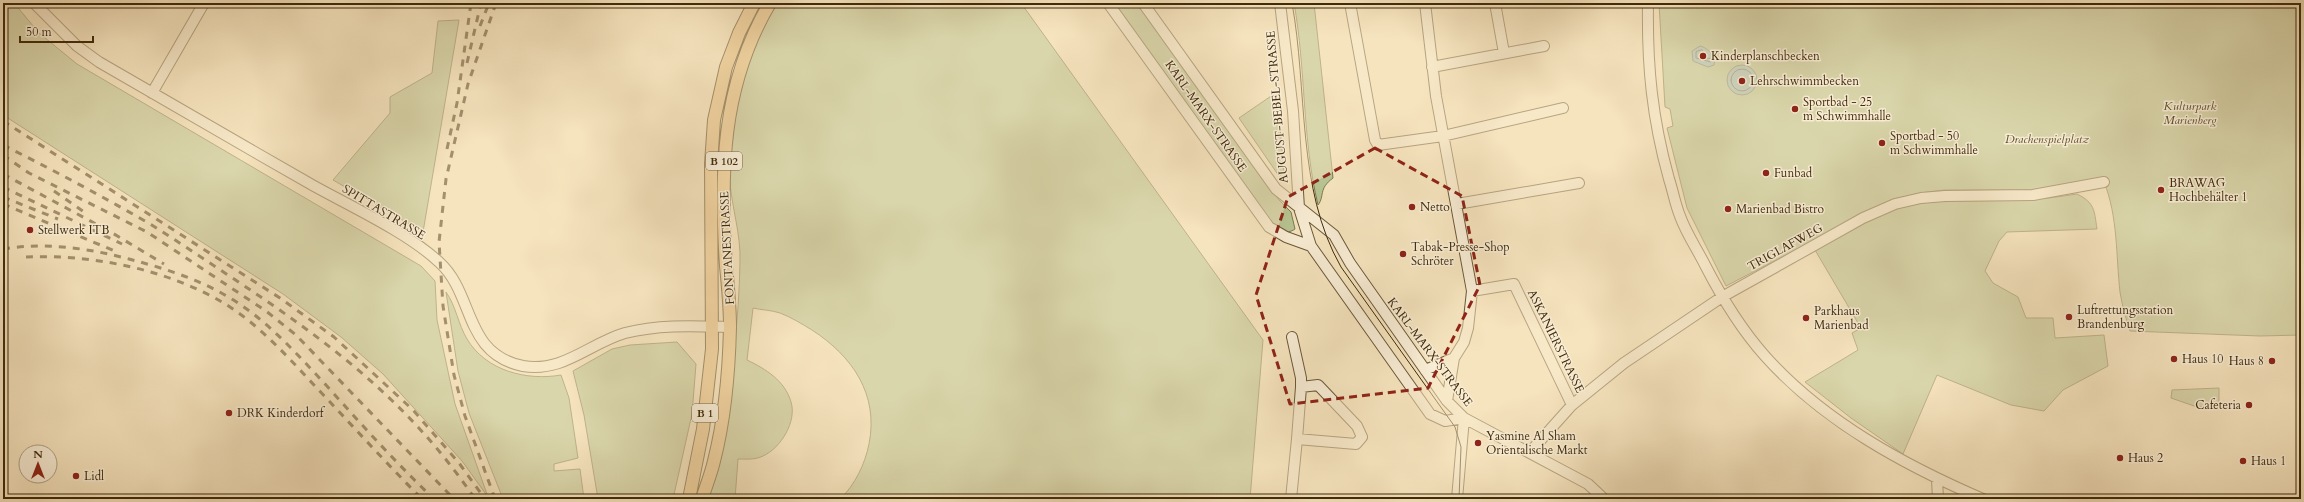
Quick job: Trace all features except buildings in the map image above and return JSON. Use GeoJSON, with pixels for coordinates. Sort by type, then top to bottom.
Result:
{"type":"FeatureCollection","features":[{"type":"Feature","properties":{"kind":"main road","name":"FONTANESTRASSE"},"geometry":{"type":"LineString","coordinates":[[689,499],[703,429],[710,366],[712,326],[711,164],[714,120],[726,67],[739,33],[754,3]]}},
{"type":"Feature","properties":{"kind":"main road","name":"FONTANESTRASSE"},"geometry":{"type":"LineString","coordinates":[[702,499],[714,462],[720,428],[730,327],[730,297],[726,267],[725,222],[726,134],[731,101],[740,68],[753,33],[770,3]]}},
{"type":"Feature","properties":{"kind":"street","name":"SPITTASTRASSE"},"geometry":{"type":"LineString","coordinates":[[34,3],[77,46],[99,62],[377,222],[434,258],[447,271],[456,284],[472,324],[479,335],[488,347],[510,362],[524,366],[550,366],[570,360],[610,338],[633,331],[668,326],[730,327]]}},
{"type":"Feature","properties":{"kind":"street"},"geometry":{"type":"LineString","coordinates":[[152,93],[204,3]]}},
{"type":"Feature","properties":{"kind":"street","name":"KARL-MARX-STRASSE"},"geometry":{"type":"LineString","coordinates":[[1108,3],[1269,227],[1286,237],[1311,246]]}},
{"type":"Feature","properties":{"kind":"street","name":"KARL-MARX-STRASSE"},"geometry":{"type":"LineString","coordinates":[[1143,3],[1276,189],[1334,235],[1350,263],[1447,401],[1464,418]]}},
{"type":"Feature","properties":{"kind":"street","name":"AUGUST-BEBEL-STRASSE"},"geometry":{"type":"LineString","coordinates":[[1280,3],[1293,111],[1299,208]]}},
{"type":"Feature","properties":{"kind":"street"},"geometry":{"type":"LineString","coordinates":[[1350,3],[1375,140],[1378,145],[1443,136],[1563,108]]}},
{"type":"Feature","properties":{"kind":"street"},"geometry":{"type":"LineString","coordinates":[[1425,3],[1432,67],[1443,136],[1457,204],[1472,291],[1468,328],[1464,342],[1454,358],[1447,401]]}},
{"type":"Feature","properties":{"kind":"street"},"geometry":{"type":"LineString","coordinates":[[1495,3],[1504,53]]}},
{"type":"Feature","properties":{"kind":"street"},"geometry":{"type":"LineString","coordinates":[[1648,3],[1647,60],[1660,146],[1680,216],[1722,297],[1737,321],[1766,357],[1816,403],[1890,453],[1937,479],[1983,499]]}},
{"type":"Feature","properties":{"kind":"street"},"geometry":{"type":"LineString","coordinates":[[1432,67],[1544,46]]}},
{"type":"Feature","properties":{"kind":"street","name":"TRIGLAFWEG"},"geometry":{"type":"LineString","coordinates":[[1530,452],[1572,405],[1624,363],[1722,297],[1863,218],[1895,204],[1945,196],[2033,195],[2104,182]]}},
{"type":"Feature","properties":{"kind":"street"},"geometry":{"type":"LineString","coordinates":[[1457,204],[1579,183]]}},
{"type":"Feature","properties":{"kind":"street","name":"KARL-MARX-STRASSE"},"geometry":{"type":"LineString","coordinates":[[1299,208],[1311,246],[1430,414],[1445,421],[1464,418]]}},
{"type":"Feature","properties":{"kind":"street","name":"ASKANIERSTRASSE"},"geometry":{"type":"LineString","coordinates":[[1472,291],[1514,284],[1572,405]]}},
{"type":"Feature","properties":{"kind":"street"},"geometry":{"type":"LineString","coordinates":[[1291,499],[1301,387],[1301,378],[1292,337]]}},
{"type":"Feature","properties":{"kind":"street"},"geometry":{"type":"LineString","coordinates":[[1425,370],[1454,358]]}},
{"type":"Feature","properties":{"kind":"street"},"geometry":{"type":"LineString","coordinates":[[1297,439],[1356,444],[1362,437],[1357,426],[1318,385],[1301,387]]}},
{"type":"Feature","properties":{"kind":"street"},"geometry":{"type":"LineString","coordinates":[[1457,499],[1464,418],[1588,484],[1604,499]]}},
{"type":"Feature","properties":{"kind":"street"},"geometry":{"type":"LineString","coordinates":[[1937,479],[1938,499]]}},
{"type":"Feature","properties":{"kind":"highlighted area"},"geometry":{"type":"Polygon","coordinates":[[[1375,148],[1462,196],[1480,285],[1428,388],[1290,404],[1256,295],[1288,197],[1375,148]]]}},
{"type":"Feature","properties":{"kind":"green space"},"geometry":{"type":"Polygon","coordinates":[[[3,3],[14,3],[39,33],[77,64],[421,266],[435,281],[437,320],[455,404],[488,497],[462,461],[383,374],[341,337],[283,294],[3,115],[3,3]]]}},
{"type":"Feature","properties":{"kind":"green space"},"geometry":{"type":"Polygon","coordinates":[[[777,3],[1021,3],[1263,340],[1250,499],[840,499],[859,474],[869,444],[871,426],[870,409],[866,393],[850,364],[826,340],[812,330],[780,313],[753,308],[747,360],[774,376],[784,388],[791,402],[792,417],[786,433],[776,447],[770,452],[757,458],[738,459],[735,499],[709,499],[723,428],[738,304],[740,252],[730,182],[731,135],[740,89],[747,66],[766,23],[777,3]]]}},
{"type":"Feature","properties":{"kind":"green space"},"geometry":{"type":"Polygon","coordinates":[[[1113,3],[1138,3],[1279,200],[1291,212],[1295,229],[1288,232],[1271,222],[1113,3]]]}},
{"type":"Feature","properties":{"kind":"green space"},"geometry":{"type":"Polygon","coordinates":[[[1294,3],[1314,3],[1333,178],[1325,186],[1318,205],[1309,155],[1301,53],[1294,3]]]}},
{"type":"Feature","properties":{"kind":"green space"},"geometry":{"type":"Polygon","coordinates":[[[1659,3],[2301,3],[2301,335],[2260,336],[2130,331],[2120,292],[2116,237],[2109,195],[2104,182],[2097,179],[2031,190],[1944,190],[1920,193],[1894,199],[1726,286],[1687,208],[1667,128],[1673,126],[1670,109],[1665,107],[1659,3]]]}},
{"type":"Feature","properties":{"kind":"green space"},"geometry":{"type":"Polygon","coordinates":[[[459,20],[423,232],[333,180],[390,113],[390,97],[432,73],[438,21],[459,20]]]}},
{"type":"Feature","properties":{"kind":"green space"},"geometry":{"type":"Polygon","coordinates":[[[1277,92],[1284,173],[1279,176],[1239,118],[1277,92]]]}},
{"type":"Feature","properties":{"kind":"green space"},"geometry":{"type":"Polygon","coordinates":[[[2077,194],[2083,197],[2093,208],[2097,229],[2007,232],[1999,241],[1985,271],[1993,283],[2018,297],[2026,318],[2053,318],[2055,338],[2104,335],[2108,366],[2063,390],[2044,411],[2011,405],[1937,375],[1903,454],[1851,418],[1805,382],[1858,350],[1852,333],[1861,328],[1815,250],[1856,226],[1877,216],[1888,211],[1915,204],[1948,200],[2038,199],[2077,194]]]}},
{"type":"Feature","properties":{"kind":"green space"},"geometry":{"type":"Polygon","coordinates":[[[446,292],[467,339],[475,350],[485,359],[496,366],[521,375],[561,375],[569,398],[578,458],[554,464],[554,471],[580,469],[584,499],[503,499],[469,413],[458,371],[446,292]]]}},
{"type":"Feature","properties":{"kind":"green space"},"geometry":{"type":"Polygon","coordinates":[[[677,342],[696,364],[692,414],[673,499],[598,499],[584,415],[573,371],[612,349],[630,345],[677,342]]]}},
{"type":"Feature","properties":{"kind":"green space"},"geometry":{"type":"Polygon","coordinates":[[[2219,388],[2219,406],[2197,407],[2171,398],[2172,390],[2219,388]]]}},
{"type":"Feature","properties":{"kind":"water","name":"Kinderplanschbecken"},"geometry":{"type":"Polygon","coordinates":[[[1700,46],[1715,57],[1714,65],[1708,67],[1693,61],[1692,51],[1700,46]]]}},
{"type":"Feature","properties":{"kind":"water","name":"Lehrschwimmbecken"},"geometry":{"type":"Polygon","coordinates":[[[1742,65],[1753,69],[1757,80],[1753,91],[1742,95],[1731,91],[1727,80],[1731,69],[1742,65]]]}},
{"type":"Feature","properties":{"kind":"tram line"},"geometry":{"type":"LineString","coordinates":[[1292,3],[1297,36],[1310,172],[1317,205],[1327,237],[1341,267],[1455,427],[1461,447],[1459,499]]}},
{"type":"Feature","properties":{"kind":"railway"},"geometry":{"type":"LineString","coordinates":[[447,149],[457,103],[471,3]]}},
{"type":"Feature","properties":{"kind":"railway"},"geometry":{"type":"LineString","coordinates":[[467,63],[481,3]]}},
{"type":"Feature","properties":{"kind":"railway"},"geometry":{"type":"LineString","coordinates":[[480,26],[489,3]]}},
{"type":"Feature","properties":{"kind":"railway"},"geometry":{"type":"LineString","coordinates":[[495,499],[465,416],[454,375],[443,306],[439,242],[446,179],[468,84],[496,3]]}},
{"type":"Feature","properties":{"kind":"railway"},"geometry":{"type":"LineString","coordinates":[[3,121],[280,298],[334,337],[413,410],[459,463],[485,499]]}},
{"type":"Feature","properties":{"kind":"railway"},"geometry":{"type":"LineString","coordinates":[[3,145],[77,183],[150,224],[264,299],[332,348],[363,374],[422,431],[475,499]]}},
{"type":"Feature","properties":{"kind":"railway"},"geometry":{"type":"LineString","coordinates":[[3,155],[29,173],[147,232],[266,311],[296,335],[450,495]]}},
{"type":"Feature","properties":{"kind":"railway"},"geometry":{"type":"LineString","coordinates":[[3,174],[109,231],[164,264]]}},
{"type":"Feature","properties":{"kind":"railway"},"geometry":{"type":"LineString","coordinates":[[3,187],[122,244]]}},
{"type":"Feature","properties":{"kind":"railway"},"geometry":{"type":"LineString","coordinates":[[54,191],[84,212]]}},
{"type":"Feature","properties":{"kind":"railway"},"geometry":{"type":"LineString","coordinates":[[3,197],[58,219]]}},
{"type":"Feature","properties":{"kind":"railway"},"geometry":{"type":"LineString","coordinates":[[3,204],[117,252]]}},
{"type":"Feature","properties":{"kind":"railway"},"geometry":{"type":"LineString","coordinates":[[3,249],[50,246],[98,252],[155,266],[181,275],[218,291],[244,307],[281,338],[392,457],[434,499]]}},
{"type":"Feature","properties":{"kind":"railway"},"geometry":{"type":"LineString","coordinates":[[26,257],[78,258],[130,267],[181,282],[227,305],[251,322],[283,352],[422,499]]}},
{"type":"Feature","properties":{"kind":"place","name":"Kinderplanschbecken"},"geometry":{"type":"Point","coordinates":[1703,56]}},
{"type":"Feature","properties":{"kind":"place","name":"Lehrschwimmbecken"},"geometry":{"type":"Point","coordinates":[1742,81]}},
{"type":"Feature","properties":{"kind":"place","name":"Sportbad - 25 m Schwimmhalle"},"geometry":{"type":"Point","coordinates":[1795,109]}},
{"type":"Feature","properties":{"kind":"place","name":"Sportbad - 50 m Schwimmhalle"},"geometry":{"type":"Point","coordinates":[1882,143]}},
{"type":"Feature","properties":{"kind":"place","name":"Funbad"},"geometry":{"type":"Point","coordinates":[1766,173]}},
{"type":"Feature","properties":{"kind":"place","name":"BRAWAG Hochbehälter 1"},"geometry":{"type":"Point","coordinates":[2161,190]}},
{"type":"Feature","properties":{"kind":"place","name":"Netto"},"geometry":{"type":"Point","coordinates":[1412,207]}},
{"type":"Feature","properties":{"kind":"place","name":"Marienbad Bistro"},"geometry":{"type":"Point","coordinates":[1728,209]}},
{"type":"Feature","properties":{"kind":"place","name":"Stellwerk ITB"},"geometry":{"type":"Point","coordinates":[30,230]}},
{"type":"Feature","properties":{"kind":"place","name":"Tabak-Presse-Shop Schröter"},"geometry":{"type":"Point","coordinates":[1403,254]}},
{"type":"Feature","properties":{"kind":"place","name":"Luftrettungsstation Brandenburg"},"geometry":{"type":"Point","coordinates":[2069,317]}},
{"type":"Feature","properties":{"kind":"place","name":"Parkhaus Marienbad"},"geometry":{"type":"Point","coordinates":[1806,318]}},
{"type":"Feature","properties":{"kind":"place","name":"Haus 10"},"geometry":{"type":"Point","coordinates":[2174,359]}},
{"type":"Feature","properties":{"kind":"place","name":"Haus 8"},"geometry":{"type":"Point","coordinates":[2272,361]}},
{"type":"Feature","properties":{"kind":"place","name":"Cafeteria"},"geometry":{"type":"Point","coordinates":[2249,405]}},
{"type":"Feature","properties":{"kind":"place","name":"DRK Kinderdorf"},"geometry":{"type":"Point","coordinates":[229,413]}},
{"type":"Feature","properties":{"kind":"place","name":"Yasmine Al Sham Orientalische Markt"},"geometry":{"type":"Point","coordinates":[1478,443]}},
{"type":"Feature","properties":{"kind":"place","name":"Haus 2"},"geometry":{"type":"Point","coordinates":[2120,458]}},
{"type":"Feature","properties":{"kind":"place","name":"Haus 1"},"geometry":{"type":"Point","coordinates":[2243,461]}},
{"type":"Feature","properties":{"kind":"place","name":"Lidl"},"geometry":{"type":"Point","coordinates":[76,476]}},
{"type":"Feature","properties":{"kind":"park label","name":"Kulturpark Marienberg"},"geometry":{"type":"Point","coordinates":[2190,113]}},
{"type":"Feature","properties":{"kind":"park label","name":"Drachenspielplatz"},"geometry":{"type":"Point","coordinates":[2047,139]}}]}
